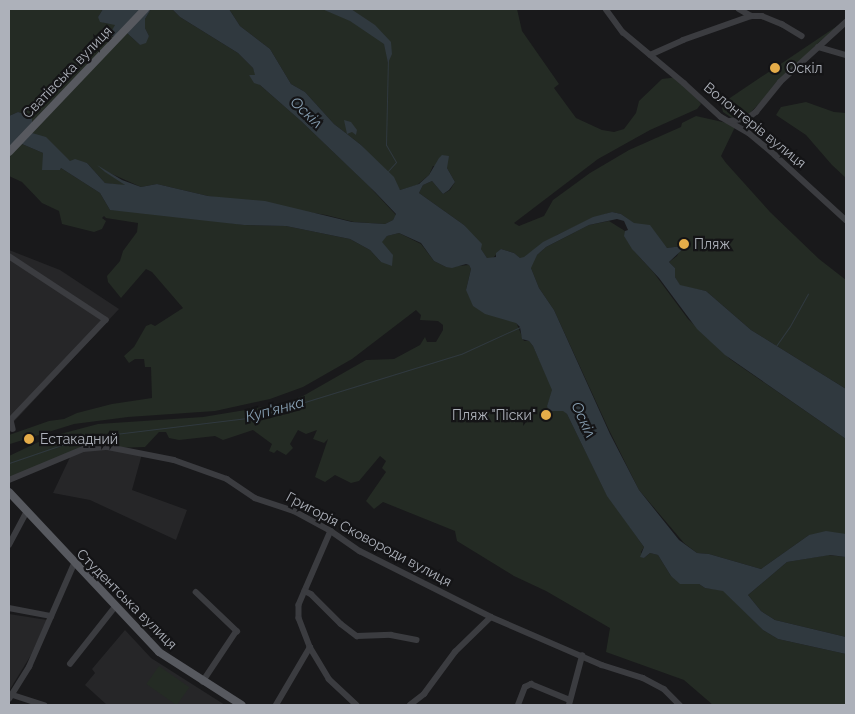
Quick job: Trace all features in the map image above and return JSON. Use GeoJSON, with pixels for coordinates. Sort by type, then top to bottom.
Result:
{"type":"FeatureCollection","features":[{"type":"Feature","properties":{"kind":"main road","name":"Сватівська вулиця"},"geometry":{"type":"LineString","coordinates":[[9,152],[144,9]]}},
{"type":"Feature","properties":{"kind":"main road","name":"Студентська вулиця"},"geometry":{"type":"LineString","coordinates":[[9,492],[26,513],[159,652],[203,682],[242,705]]}},
{"type":"Feature","properties":{"kind":"street","name":"Волонтерів вулиця"},"geometry":{"type":"LineString","coordinates":[[606,9],[623,32],[710,107],[749,132],[846,220]]}},
{"type":"Feature","properties":{"kind":"street"},"geometry":{"type":"LineString","coordinates":[[739,9],[751,16]]}},
{"type":"Feature","properties":{"kind":"street"},"geometry":{"type":"LineString","coordinates":[[650,55],[683,40],[751,16],[762,16],[782,24],[802,36]]}},
{"type":"Feature","properties":{"kind":"street"},"geometry":{"type":"LineString","coordinates":[[730,121],[748,118],[756,112],[780,82],[846,22]]}},
{"type":"Feature","properties":{"kind":"street"},"geometry":{"type":"LineString","coordinates":[[818,46],[846,55]]}},
{"type":"Feature","properties":{"kind":"street"},"geometry":{"type":"LineString","coordinates":[[9,256],[106,320],[10,420],[13,429]]}},
{"type":"Feature","properties":{"kind":"street","name":"Григорія Сковороди вулиця"},"geometry":{"type":"LineString","coordinates":[[9,480],[83,449],[108,447],[174,460],[227,479],[255,498],[294,511],[331,531],[360,551],[491,617],[582,656],[643,678],[664,689],[680,705]]}},
{"type":"Feature","properties":{"kind":"street"},"geometry":{"type":"LineString","coordinates":[[9,544],[26,513]]}},
{"type":"Feature","properties":{"kind":"street"},"geometry":{"type":"LineString","coordinates":[[331,531],[305,591],[300,606],[299,618],[310,647],[329,680],[357,705]]}},
{"type":"Feature","properties":{"kind":"street"},"geometry":{"type":"LineString","coordinates":[[44,705],[11,697],[29,666],[74,564]]}},
{"type":"Feature","properties":{"kind":"street"},"geometry":{"type":"LineString","coordinates":[[305,591],[311,594],[356,636],[391,635],[417,640]]}},
{"type":"Feature","properties":{"kind":"street"},"geometry":{"type":"LineString","coordinates":[[196,592],[237,630],[203,682]]}},
{"type":"Feature","properties":{"kind":"street"},"geometry":{"type":"LineString","coordinates":[[70,664],[115,607]]}},
{"type":"Feature","properties":{"kind":"street"},"geometry":{"type":"LineString","coordinates":[[9,608],[51,616]]}},
{"type":"Feature","properties":{"kind":"street"},"geometry":{"type":"LineString","coordinates":[[410,705],[424,694],[455,652],[491,617]]}},
{"type":"Feature","properties":{"kind":"street"},"geometry":{"type":"LineString","coordinates":[[276,705],[310,647]]}},
{"type":"Feature","properties":{"kind":"street"},"geometry":{"type":"LineString","coordinates":[[518,705],[525,687],[531,684],[570,703],[582,656]]}},
{"type":"Feature","properties":{"kind":"shaded area"},"geometry":{"type":"Polygon","coordinates":[[[9,9],[103,9],[98,17],[104,23],[116,24],[109,37],[115,36],[32,122],[32,116],[18,112],[9,116],[9,9]]]}},
{"type":"Feature","properties":{"kind":"shaded area"},"geometry":{"type":"Polygon","coordinates":[[[151,9],[172,9],[180,17],[238,53],[253,68],[256,75],[249,75],[300,120],[368,185],[396,215],[393,220],[385,224],[354,222],[326,215],[208,196],[157,184],[141,187],[103,170],[127,186],[105,183],[87,163],[70,161],[32,133],[127,33],[140,45],[149,36],[145,28],[145,19],[151,9]]]}},
{"type":"Feature","properties":{"kind":"shaded area"},"geometry":{"type":"Polygon","coordinates":[[[229,9],[517,9],[522,31],[559,84],[554,88],[576,118],[602,130],[614,132],[624,129],[636,113],[639,101],[662,79],[678,77],[701,104],[697,109],[650,130],[598,159],[514,223],[519,226],[544,216],[553,200],[590,173],[629,150],[681,127],[682,123],[696,116],[736,125],[721,156],[770,212],[819,259],[846,280],[846,389],[751,330],[706,291],[680,286],[675,277],[675,268],[669,262],[677,256],[682,246],[667,248],[621,214],[612,212],[593,218],[557,235],[527,255],[537,255],[546,247],[589,225],[609,221],[625,231],[625,237],[635,252],[654,273],[688,319],[730,359],[846,439],[846,536],[809,535],[761,569],[709,554],[697,553],[684,543],[639,490],[609,430],[554,310],[539,288],[531,268],[514,253],[501,249],[493,258],[487,258],[464,225],[419,193],[423,185],[432,181],[443,194],[450,190],[455,182],[447,168],[433,166],[429,175],[417,185],[400,190],[361,145],[334,124],[305,92],[291,84],[270,49],[240,26],[229,9]]]}},
{"type":"Feature","properties":{"kind":"shaded area"},"geometry":{"type":"Polygon","coordinates":[[[846,20],[846,22],[819,42],[749,114],[732,118],[723,112],[721,104],[846,20]]]}},
{"type":"Feature","properties":{"kind":"shaded area"},"geometry":{"type":"Polygon","coordinates":[[[806,102],[834,112],[846,113],[846,178],[806,135],[776,115],[781,107],[806,102]]]}},
{"type":"Feature","properties":{"kind":"shaded area"},"geometry":{"type":"Polygon","coordinates":[[[22,144],[43,153],[43,160],[53,169],[60,170],[61,168],[100,193],[110,210],[147,211],[244,225],[286,226],[350,239],[370,250],[381,262],[392,254],[381,242],[387,236],[399,233],[421,244],[434,261],[446,267],[469,265],[471,269],[466,290],[516,322],[524,341],[529,341],[533,346],[553,390],[547,406],[552,411],[564,411],[567,414],[606,493],[644,547],[641,552],[644,558],[650,553],[658,555],[671,576],[699,584],[705,588],[723,590],[763,630],[778,639],[846,654],[846,705],[713,705],[684,680],[606,652],[610,628],[546,591],[514,576],[457,541],[455,531],[383,502],[374,509],[366,501],[386,472],[382,468],[386,461],[380,456],[359,481],[351,483],[335,475],[325,482],[315,477],[328,439],[324,443],[313,439],[317,430],[306,434],[298,430],[290,444],[293,448],[286,455],[277,450],[274,453],[269,451],[272,444],[253,430],[223,440],[215,436],[179,440],[169,438],[166,432],[159,432],[145,447],[83,449],[9,480],[9,456],[49,437],[98,424],[203,417],[281,404],[303,396],[366,360],[394,359],[420,345],[425,337],[427,342],[436,342],[443,330],[443,325],[438,321],[420,320],[421,315],[416,310],[352,359],[303,387],[270,399],[215,411],[128,417],[74,424],[10,444],[9,435],[49,421],[64,419],[77,413],[112,404],[152,398],[151,367],[145,367],[144,359],[135,359],[129,363],[124,356],[134,347],[146,326],[151,324],[155,326],[183,308],[152,272],[146,269],[121,298],[108,282],[107,276],[120,261],[123,251],[137,232],[138,223],[106,218],[104,216],[102,218],[106,221],[102,229],[94,232],[62,224],[59,211],[42,203],[22,182],[9,176],[9,155],[18,145],[22,144]]]}},
{"type":"Feature","properties":{"kind":"shaded area"},"geometry":{"type":"Polygon","coordinates":[[[9,250],[60,270],[119,309],[9,427],[9,250]]]}},
{"type":"Feature","properties":{"kind":"shaded area"},"geometry":{"type":"Polygon","coordinates":[[[108,447],[142,454],[132,490],[187,510],[176,540],[90,500],[53,493],[72,453],[108,447]]]}},
{"type":"Feature","properties":{"kind":"shaded area"},"geometry":{"type":"Polygon","coordinates":[[[828,555],[846,557],[846,637],[775,620],[761,611],[748,595],[787,562],[828,555]]]}},
{"type":"Feature","properties":{"kind":"shaded area"},"geometry":{"type":"Polygon","coordinates":[[[9,614],[47,620],[31,655],[9,691],[9,614]]]}},
{"type":"Feature","properties":{"kind":"shaded area"},"geometry":{"type":"Polygon","coordinates":[[[125,630],[151,658],[225,705],[107,705],[85,685],[95,673],[92,669],[125,630]]]}},
{"type":"Feature","properties":{"kind":"shaded area"},"geometry":{"type":"Polygon","coordinates":[[[159,666],[189,687],[176,705],[146,684],[159,666]]]}},
{"type":"Feature","properties":{"kind":"water"},"geometry":{"type":"Polygon","coordinates":[[[103,9],[151,9],[145,19],[145,28],[149,36],[146,43],[140,45],[127,33],[108,37],[115,25],[100,22],[98,17],[103,9]]]}},
{"type":"Feature","properties":{"kind":"water"},"geometry":{"type":"Polygon","coordinates":[[[172,9],[229,9],[240,26],[270,49],[291,84],[305,92],[334,124],[361,145],[394,177],[400,190],[419,184],[429,175],[442,155],[449,156],[447,168],[455,182],[449,190],[443,194],[432,181],[423,185],[419,193],[464,225],[482,244],[481,249],[487,258],[496,257],[496,253],[501,249],[514,253],[520,258],[524,257],[543,242],[593,217],[612,212],[621,214],[634,223],[650,225],[667,248],[682,246],[684,248],[669,262],[675,268],[675,277],[680,285],[706,291],[751,330],[846,389],[846,439],[725,355],[697,329],[659,278],[632,249],[624,236],[625,231],[628,230],[624,221],[617,219],[589,225],[546,247],[537,255],[531,268],[539,288],[554,310],[610,434],[639,490],[679,540],[697,553],[709,554],[761,569],[809,535],[826,531],[846,534],[846,557],[830,555],[787,562],[748,595],[761,611],[775,620],[846,637],[846,654],[778,639],[763,630],[723,591],[705,588],[699,584],[680,584],[671,576],[658,555],[650,553],[644,558],[640,557],[644,547],[607,496],[567,414],[563,411],[551,411],[548,409],[547,406],[552,390],[533,346],[529,341],[522,339],[520,327],[516,323],[485,314],[473,306],[466,290],[471,269],[469,265],[466,264],[452,268],[446,267],[434,261],[421,243],[399,233],[387,236],[382,242],[393,255],[392,266],[381,262],[370,250],[350,239],[286,226],[244,225],[110,210],[100,193],[61,168],[60,170],[42,170],[43,153],[22,144],[9,148],[9,116],[18,112],[32,116],[32,133],[46,137],[70,161],[75,159],[87,163],[105,183],[125,185],[97,165],[122,180],[141,187],[157,184],[208,196],[265,201],[352,222],[385,224],[393,220],[396,214],[375,192],[301,121],[260,85],[254,83],[249,75],[255,75],[253,68],[238,53],[180,17],[172,9]]]}},
{"type":"Feature","properties":{"kind":"water"},"geometry":{"type":"Polygon","coordinates":[[[322,9],[351,9],[375,25],[391,42],[392,54],[388,63],[384,44],[350,21],[322,9]]]}},
{"type":"Feature","properties":{"kind":"water"},"geometry":{"type":"Polygon","coordinates":[[[344,120],[351,122],[357,130],[356,135],[352,132],[347,134],[344,120]]]}},
{"type":"Feature","properties":{"kind":"waterway"},"geometry":{"type":"LineString","coordinates":[[388,58],[386,145],[396,162],[388,171]]}},
{"type":"Feature","properties":{"kind":"waterway"},"geometry":{"type":"LineString","coordinates":[[776,346],[808,294]]}},
{"type":"Feature","properties":{"kind":"waterway","name":"Куп'янка"},"geometry":{"type":"LineString","coordinates":[[9,463],[82,438],[256,417],[461,354],[520,327]]}},
{"type":"Feature","properties":{"kind":"place","name":"Оскіл"},"geometry":{"type":"Point","coordinates":[775,68]}},
{"type":"Feature","properties":{"kind":"place","name":"Пляж"},"geometry":{"type":"Point","coordinates":[684,244]}},
{"type":"Feature","properties":{"kind":"place","name":"Пляж \"Піски\""},"geometry":{"type":"Point","coordinates":[546,415]}},
{"type":"Feature","properties":{"kind":"place","name":"Естакадний"},"geometry":{"type":"Point","coordinates":[29,439]}}]}
